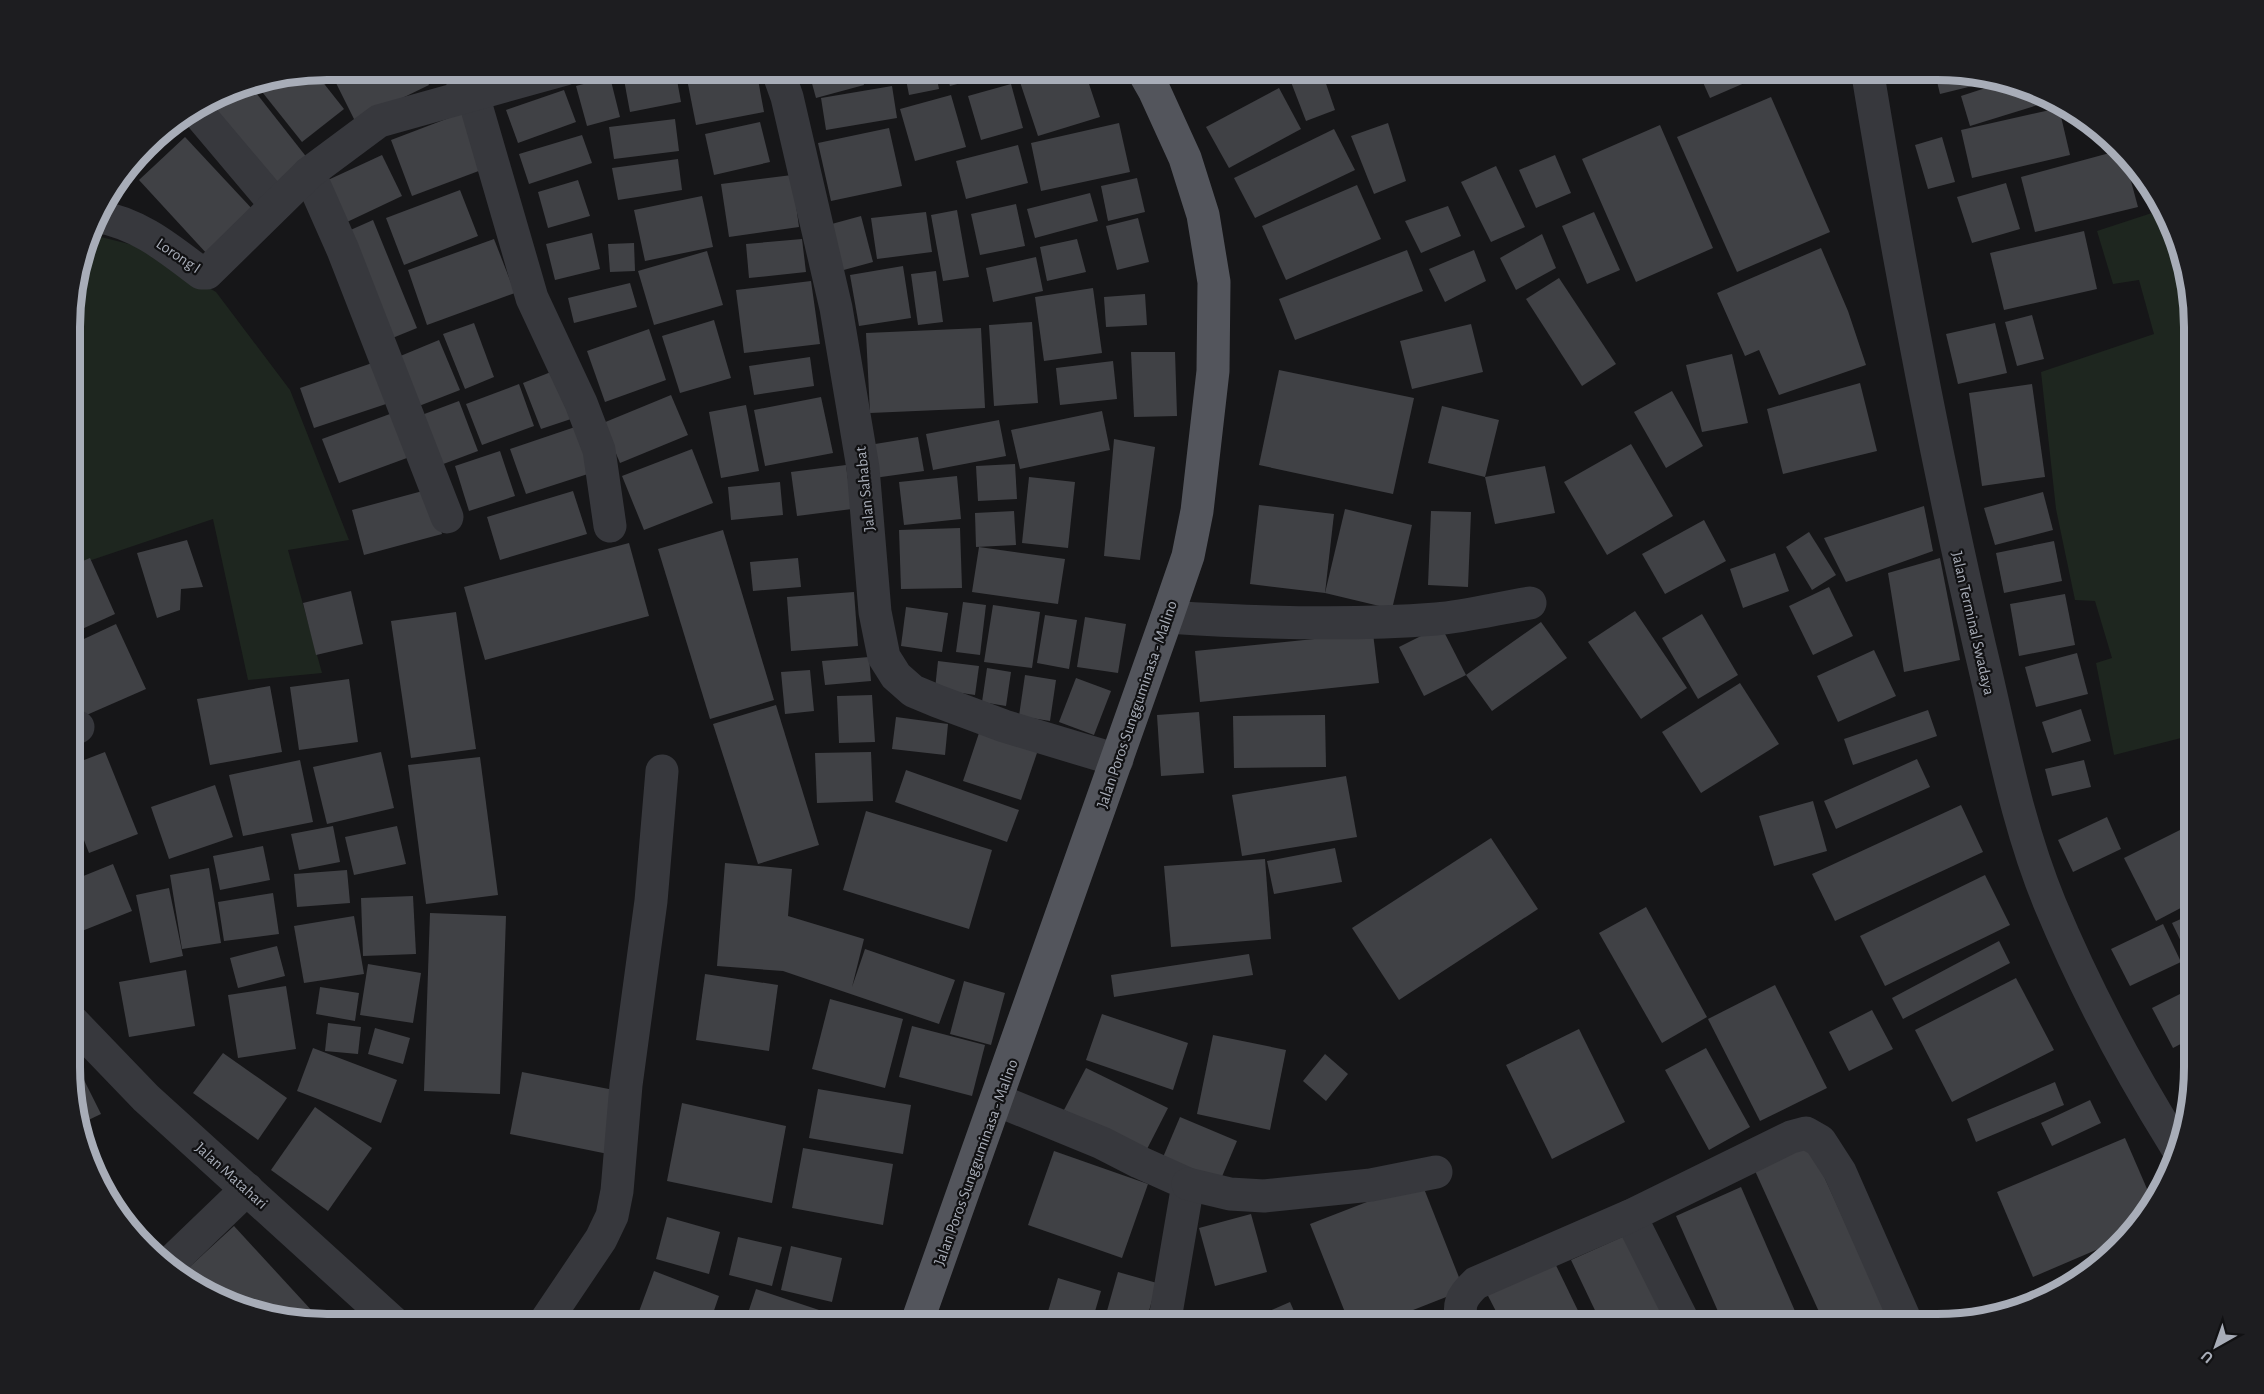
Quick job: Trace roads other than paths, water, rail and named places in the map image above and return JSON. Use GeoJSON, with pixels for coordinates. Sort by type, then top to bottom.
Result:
{"type":"FeatureCollection","features":[{"type":"Feature","properties":{"kind":"main road","name":"Jalan Poros Sungguminasa - Malino"},"geometry":{"type":"LineString","coordinates":[[920,1315],[1167,617],[1188,556],[1197,511],[1213,371],[1214,282],[1203,215],[1185,158],[1148,80]]}},
{"type":"Feature","properties":{"kind":"street"},"geometry":{"type":"LineString","coordinates":[[200,115],[276,205],[309,173],[379,121],[464,82],[480,80]]}},
{"type":"Feature","properties":{"kind":"street","name":"Jalan Sahabat"},"geometry":{"type":"LineString","coordinates":[[781,80],[787,97],[836,308],[863,468],[875,612],[884,657],[896,676],[913,691],[1004,726],[1117,760]]}},
{"type":"Feature","properties":{"kind":"street","name":"Jalan Terminal Swadaya"},"geometry":{"type":"LineString","coordinates":[[1869,80],[1926,399],[2004,757],[2024,829],[2050,903],[2107,1025],[2173,1141]]}},
{"type":"Feature","properties":{"kind":"street"},"geometry":{"type":"LineString","coordinates":[[464,82],[532,298],[581,403],[599,450],[610,526]]}},
{"type":"Feature","properties":{"kind":"street"},"geometry":{"type":"LineString","coordinates":[[309,173],[343,250],[447,518]]}},
{"type":"Feature","properties":{"kind":"street","name":"Lorong I"},"geometry":{"type":"LineString","coordinates":[[105,218],[149,234],[201,273],[207,273],[276,205]]}},
{"type":"Feature","properties":{"kind":"street"},"geometry":{"type":"LineString","coordinates":[[1167,617],[1261,624],[1345,623],[1438,619],[1530,603]]}},
{"type":"Feature","properties":{"kind":"street"},"geometry":{"type":"LineString","coordinates":[[550,1315],[601,1239],[617,1191],[626,1085],[651,901],[663,771]]}},
{"type":"Feature","properties":{"kind":"street","name":"Jalan Matahari"},"geometry":{"type":"LineString","coordinates":[[80,1029],[146,1098],[385,1315]]}},
{"type":"Feature","properties":{"kind":"street"},"geometry":{"type":"LineString","coordinates":[[997,1100],[1102,1143],[1188,1184],[1230,1194],[1264,1196],[1371,1185],[1436,1172]]}},
{"type":"Feature","properties":{"kind":"street"},"geometry":{"type":"LineString","coordinates":[[1460,1315],[1459,1311],[1465,1293],[1476,1283],[1630,1215],[1791,1137],[1806,1133],[1820,1142],[1840,1172],[1903,1315]]}},
{"type":"Feature","properties":{"kind":"street"},"geometry":{"type":"LineString","coordinates":[[1166,1315],[1188,1184]]}},
{"type":"Feature","properties":{"kind":"street"},"geometry":{"type":"LineString","coordinates":[[173,1260],[247,1189]]}},
{"type":"Feature","properties":{"kind":"street"},"geometry":{"type":"LineString","coordinates":[[1630,1215],[1680,1315]]}}]}
